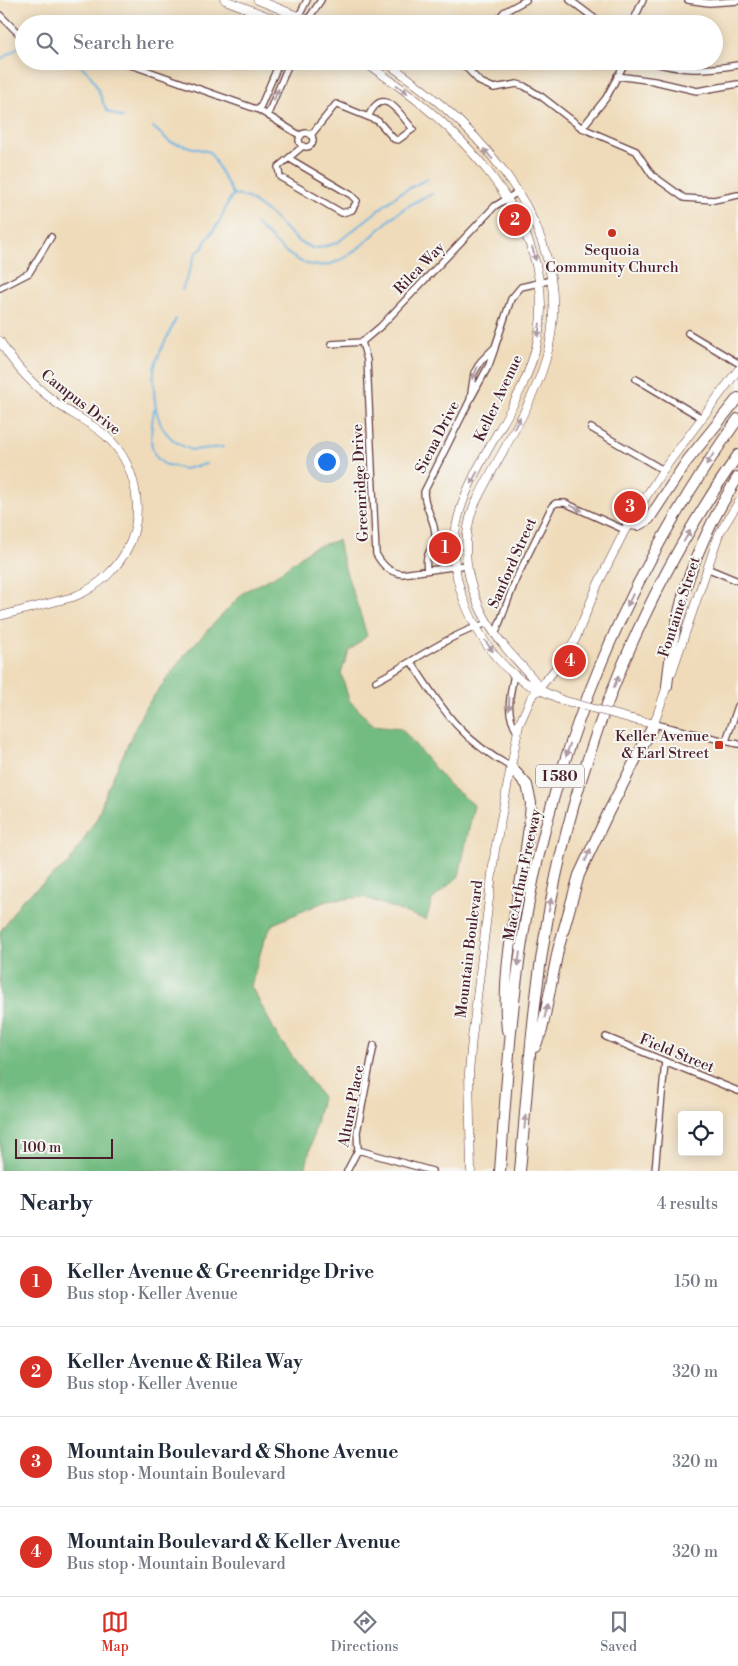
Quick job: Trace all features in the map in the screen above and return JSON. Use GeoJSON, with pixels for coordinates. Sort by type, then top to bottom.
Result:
{"type":"FeatureCollection","features":[{"type":"Feature","properties":{"kind":"highway"},"geometry":{"type":"LineString","coordinates":[[626,527],[638,525],[649,519],[687,461],[738,398]]}},
{"type":"Feature","properties":{"kind":"highway","name":"MacArthur Freeway"},"geometry":{"type":"LineString","coordinates":[[500,1171],[516,980],[529,901],[548,820],[570,745],[613,636],[646,566],[683,502],[738,419]]}},
{"type":"Feature","properties":{"kind":"highway","name":"I 580"},"geometry":{"type":"LineString","coordinates":[[520,1171],[537,982],[550,905],[567,828],[589,753],[617,680],[648,609],[700,513],[738,455]]}},
{"type":"Feature","properties":{"kind":"highway"},"geometry":{"type":"LineString","coordinates":[[667,686],[675,624],[690,570],[707,531],[738,477]]}},
{"type":"Feature","properties":{"kind":"highway"},"geometry":{"type":"LineString","coordinates":[[530,1057],[542,1030],[564,924],[579,875],[609,811],[654,724]]}},
{"type":"Feature","properties":{"kind":"highway"},"geometry":{"type":"LineString","coordinates":[[510,1055],[505,986],[512,926],[531,803],[527,786],[511,766]]}},
{"type":"Feature","properties":{"kind":"main road"},"geometry":{"type":"LineString","coordinates":[[225,0],[263,15]]}},
{"type":"Feature","properties":{"kind":"main road"},"geometry":{"type":"LineString","coordinates":[[258,0],[296,15]]}},
{"type":"Feature","properties":{"kind":"main road","name":"Keller Avenue"},"geometry":{"type":"LineString","coordinates":[[375,70],[442,122],[508,198],[528,236],[539,282],[541,314],[533,360],[523,384],[462,503],[454,533],[454,567],[463,599],[476,626],[495,654],[524,682],[562,700],[654,724]]}},
{"type":"Feature","properties":{"kind":"main road","name":"Keller Avenue"},"geometry":{"type":"LineString","coordinates":[[395,70],[450,114],[488,154],[518,192],[540,231],[552,280],[552,323],[544,363],[534,389],[473,508],[466,535],[466,565],[474,595],[495,635],[540,688]]}},
{"type":"Feature","properties":{"kind":"main road","name":"Campus Drive"},"geometry":{"type":"LineString","coordinates":[[0,342],[17,367],[38,389],[101,432],[113,443],[131,472],[137,502],[134,527],[128,547],[123,558],[106,577],[83,594],[0,616]]}},
{"type":"Feature","properties":{"kind":"main road","name":"Mountain Boulevard"},"geometry":{"type":"LineString","coordinates":[[471,1171],[468,1073],[494,860],[517,732],[531,698],[562,661],[575,640],[598,584],[626,527],[663,470],[738,370]]}},
{"type":"Feature","properties":{"kind":"main road","name":"Fontaine Street"},"geometry":{"type":"LineString","coordinates":[[654,724],[709,568],[708,562],[719,534],[738,503]]}},
{"type":"Feature","properties":{"kind":"street"},"geometry":{"type":"LineString","coordinates":[[299,15],[307,0]]}},
{"type":"Feature","properties":{"kind":"street"},"geometry":{"type":"LineString","coordinates":[[311,15],[322,0]]}},
{"type":"Feature","properties":{"kind":"street"},"geometry":{"type":"LineString","coordinates":[[502,15],[526,0]]}},
{"type":"Feature","properties":{"kind":"street"},"geometry":{"type":"LineString","coordinates":[[570,0],[590,15]]}},
{"type":"Feature","properties":{"kind":"street"},"geometry":{"type":"LineString","coordinates":[[636,15],[643,0]]}},
{"type":"Feature","properties":{"kind":"street"},"geometry":{"type":"LineString","coordinates":[[688,0],[709,3],[737,0]]}},
{"type":"Feature","properties":{"kind":"street"},"geometry":{"type":"LineString","coordinates":[[0,15],[15,31]]}},
{"type":"Feature","properties":{"kind":"street"},"geometry":{"type":"LineString","coordinates":[[723,67],[738,65]]}},
{"type":"Feature","properties":{"kind":"street"},"geometry":{"type":"LineString","coordinates":[[145,70],[259,110],[301,136]]}},
{"type":"Feature","properties":{"kind":"street"},"geometry":{"type":"LineString","coordinates":[[268,114],[286,70]]}},
{"type":"Feature","properties":{"kind":"street"},"geometry":{"type":"LineString","coordinates":[[469,70],[480,82],[494,88],[517,84],[524,86],[542,97],[582,128],[636,151],[652,175],[684,198],[714,200],[738,195]]}},
{"type":"Feature","properties":{"kind":"street"},"geometry":{"type":"LineString","coordinates":[[582,128],[606,98],[621,70]]}},
{"type":"Feature","properties":{"kind":"street"},"geometry":{"type":"LineString","coordinates":[[259,110],[275,72],[284,76]]}},
{"type":"Feature","properties":{"kind":"street"},"geometry":{"type":"LineString","coordinates":[[617,76],[654,81],[696,91],[738,84]]}},
{"type":"Feature","properties":{"kind":"street"},"geometry":{"type":"LineString","coordinates":[[311,134],[336,104],[380,123],[394,139],[398,140],[413,129],[393,106],[387,102],[374,104],[368,117]]}},
{"type":"Feature","properties":{"kind":"street"},"geometry":{"type":"LineString","coordinates":[[301,136],[304,133],[311,134]]}},
{"type":"Feature","properties":{"kind":"street"},"geometry":{"type":"LineString","coordinates":[[290,159],[351,195],[357,201],[354,208],[342,213],[282,179],[277,170],[278,167],[290,159],[303,146],[311,145],[313,141],[311,134]]}},
{"type":"Feature","properties":{"kind":"street"},"geometry":{"type":"LineString","coordinates":[[301,136],[300,140],[303,146]]}},
{"type":"Feature","properties":{"kind":"street","name":"Rilea Way"},"geometry":{"type":"LineString","coordinates":[[362,342],[381,326],[495,206],[518,192]]}},
{"type":"Feature","properties":{"kind":"street"},"geometry":{"type":"LineString","coordinates":[[0,288],[29,273],[51,237]]}},
{"type":"Feature","properties":{"kind":"street","name":"Siena Drive"},"geometry":{"type":"LineString","coordinates":[[428,570],[426,559],[435,536],[424,502],[424,492],[490,364],[511,299],[516,291],[527,284],[552,280]]}},
{"type":"Feature","properties":{"kind":"street"},"geometry":{"type":"LineString","coordinates":[[688,333],[738,363]]}},
{"type":"Feature","properties":{"kind":"street"},"geometry":{"type":"LineString","coordinates":[[331,344],[362,342]]}},
{"type":"Feature","properties":{"kind":"street","name":"Greenridge Drive"},"geometry":{"type":"LineString","coordinates":[[362,342],[367,360],[376,554],[383,566],[392,572],[402,574],[466,565]]}},
{"type":"Feature","properties":{"kind":"street","name":"Siena Drive"},"geometry":{"type":"LineString","coordinates":[[470,400],[474,373],[481,361],[495,347]]}},
{"type":"Feature","properties":{"kind":"street"},"geometry":{"type":"LineString","coordinates":[[636,379],[702,418]]}},
{"type":"Feature","properties":{"kind":"street"},"geometry":{"type":"LineString","coordinates":[[591,428],[663,470]]}},
{"type":"Feature","properties":{"kind":"street","name":"Sanford Street"},"geometry":{"type":"LineString","coordinates":[[495,635],[516,578],[549,509],[556,503],[565,503],[626,527]]}},
{"type":"Feature","properties":{"kind":"street"},"geometry":{"type":"LineString","coordinates":[[709,568],[738,581]]}},
{"type":"Feature","properties":{"kind":"street","name":"Sanford Street"},"geometry":{"type":"LineString","coordinates":[[376,681],[412,663],[467,630],[488,623]]}},
{"type":"Feature","properties":{"kind":"street"},"geometry":{"type":"LineString","coordinates":[[412,663],[448,717],[467,737],[489,754],[511,766]]}},
{"type":"Feature","properties":{"kind":"street","name":"Mountain Boulevard"},"geometry":{"type":"LineString","coordinates":[[514,674],[509,709],[510,717],[517,732]]}},
{"type":"Feature","properties":{"kind":"street"},"geometry":{"type":"LineString","coordinates":[[726,741],[738,706]]}},
{"type":"Feature","properties":{"kind":"street","name":"Keller Avenue"},"geometry":{"type":"LineString","coordinates":[[654,724],[738,744]]}},
{"type":"Feature","properties":{"kind":"street","name":"Field Street"},"geometry":{"type":"LineString","coordinates":[[606,1037],[738,1091]]}},
{"type":"Feature","properties":{"kind":"street","name":"Altura Place"},"geometry":{"type":"LineString","coordinates":[[347,1171],[358,1150],[357,1132],[374,1045]]}},
{"type":"Feature","properties":{"kind":"street"},"geometry":{"type":"LineString","coordinates":[[655,1171],[665,1062]]}},
{"type":"Feature","properties":{"kind":"street"},"geometry":{"type":"LineString","coordinates":[[358,1150],[432,1171]]}},
{"type":"Feature","properties":{"kind":"green space"},"geometry":{"type":"Polygon","coordinates":[[[338,540],[367,636],[349,651],[341,673],[349,700],[373,725],[401,728],[448,784],[474,805],[459,876],[432,900],[426,920],[363,897],[326,901],[273,924],[264,940],[251,986],[278,1037],[322,1097],[305,1171],[0,1171],[0,932],[22,900],[69,863],[97,818],[107,790],[144,709],[187,652],[245,591],[275,576],[312,548],[338,540]]]}},
{"type":"Feature","properties":{"kind":"waterway"},"geometry":{"type":"LineString","coordinates":[[0,60],[15,50]]}},
{"type":"Feature","properties":{"kind":"waterway"},"geometry":{"type":"LineString","coordinates":[[86,70],[94,82],[107,111],[123,118]]}},
{"type":"Feature","properties":{"kind":"waterway"},"geometry":{"type":"LineString","coordinates":[[153,127],[170,142],[210,152],[233,194],[248,198],[270,214],[298,241],[314,249],[337,243],[400,193],[427,179]]}},
{"type":"Feature","properties":{"kind":"waterway"},"geometry":{"type":"LineString","coordinates":[[256,224],[278,246],[297,260],[317,266],[330,264],[343,259],[366,242],[395,215],[418,200],[432,194]]}},
{"type":"Feature","properties":{"kind":"waterway"},"geometry":{"type":"LineString","coordinates":[[182,290],[196,253],[203,248],[205,241],[220,221],[233,195]]}},
{"type":"Feature","properties":{"kind":"waterway"},"geometry":{"type":"LineString","coordinates":[[176,319],[154,367],[155,406],[161,425],[166,433],[181,445],[192,450]]}},
{"type":"Feature","properties":{"kind":"waterway"},"geometry":{"type":"LineString","coordinates":[[154,409],[151,431],[152,447],[158,459],[164,464]]}},
{"type":"Feature","properties":{"kind":"waterway"},"geometry":{"type":"LineString","coordinates":[[192,450],[223,447]]}},
{"type":"Feature","properties":{"kind":"waterway"},"geometry":{"type":"LineString","coordinates":[[164,464],[184,469],[206,464]]}},
{"type":"Feature","properties":{"kind":"place","name":"Keller Avenue & Rilea Way"},"geometry":{"type":"Point","coordinates":[515,220]}},
{"type":"Feature","properties":{"kind":"place","name":"Sequoia Community Church"},"geometry":{"type":"Point","coordinates":[612,233]}},
{"type":"Feature","properties":{"kind":"place","name":"Mountain Boulevard & Shone Avenue"},"geometry":{"type":"Point","coordinates":[630,507]}},
{"type":"Feature","properties":{"kind":"place","name":"Keller Avenue & Greenridge Drive"},"geometry":{"type":"Point","coordinates":[445,548]}},
{"type":"Feature","properties":{"kind":"place","name":"Mountain Boulevard & Keller Avenue"},"geometry":{"type":"Point","coordinates":[570,661]}},
{"type":"Feature","properties":{"kind":"place","name":"Keller Avenue & Earl Street"},"geometry":{"type":"Point","coordinates":[719,745]}}]}
